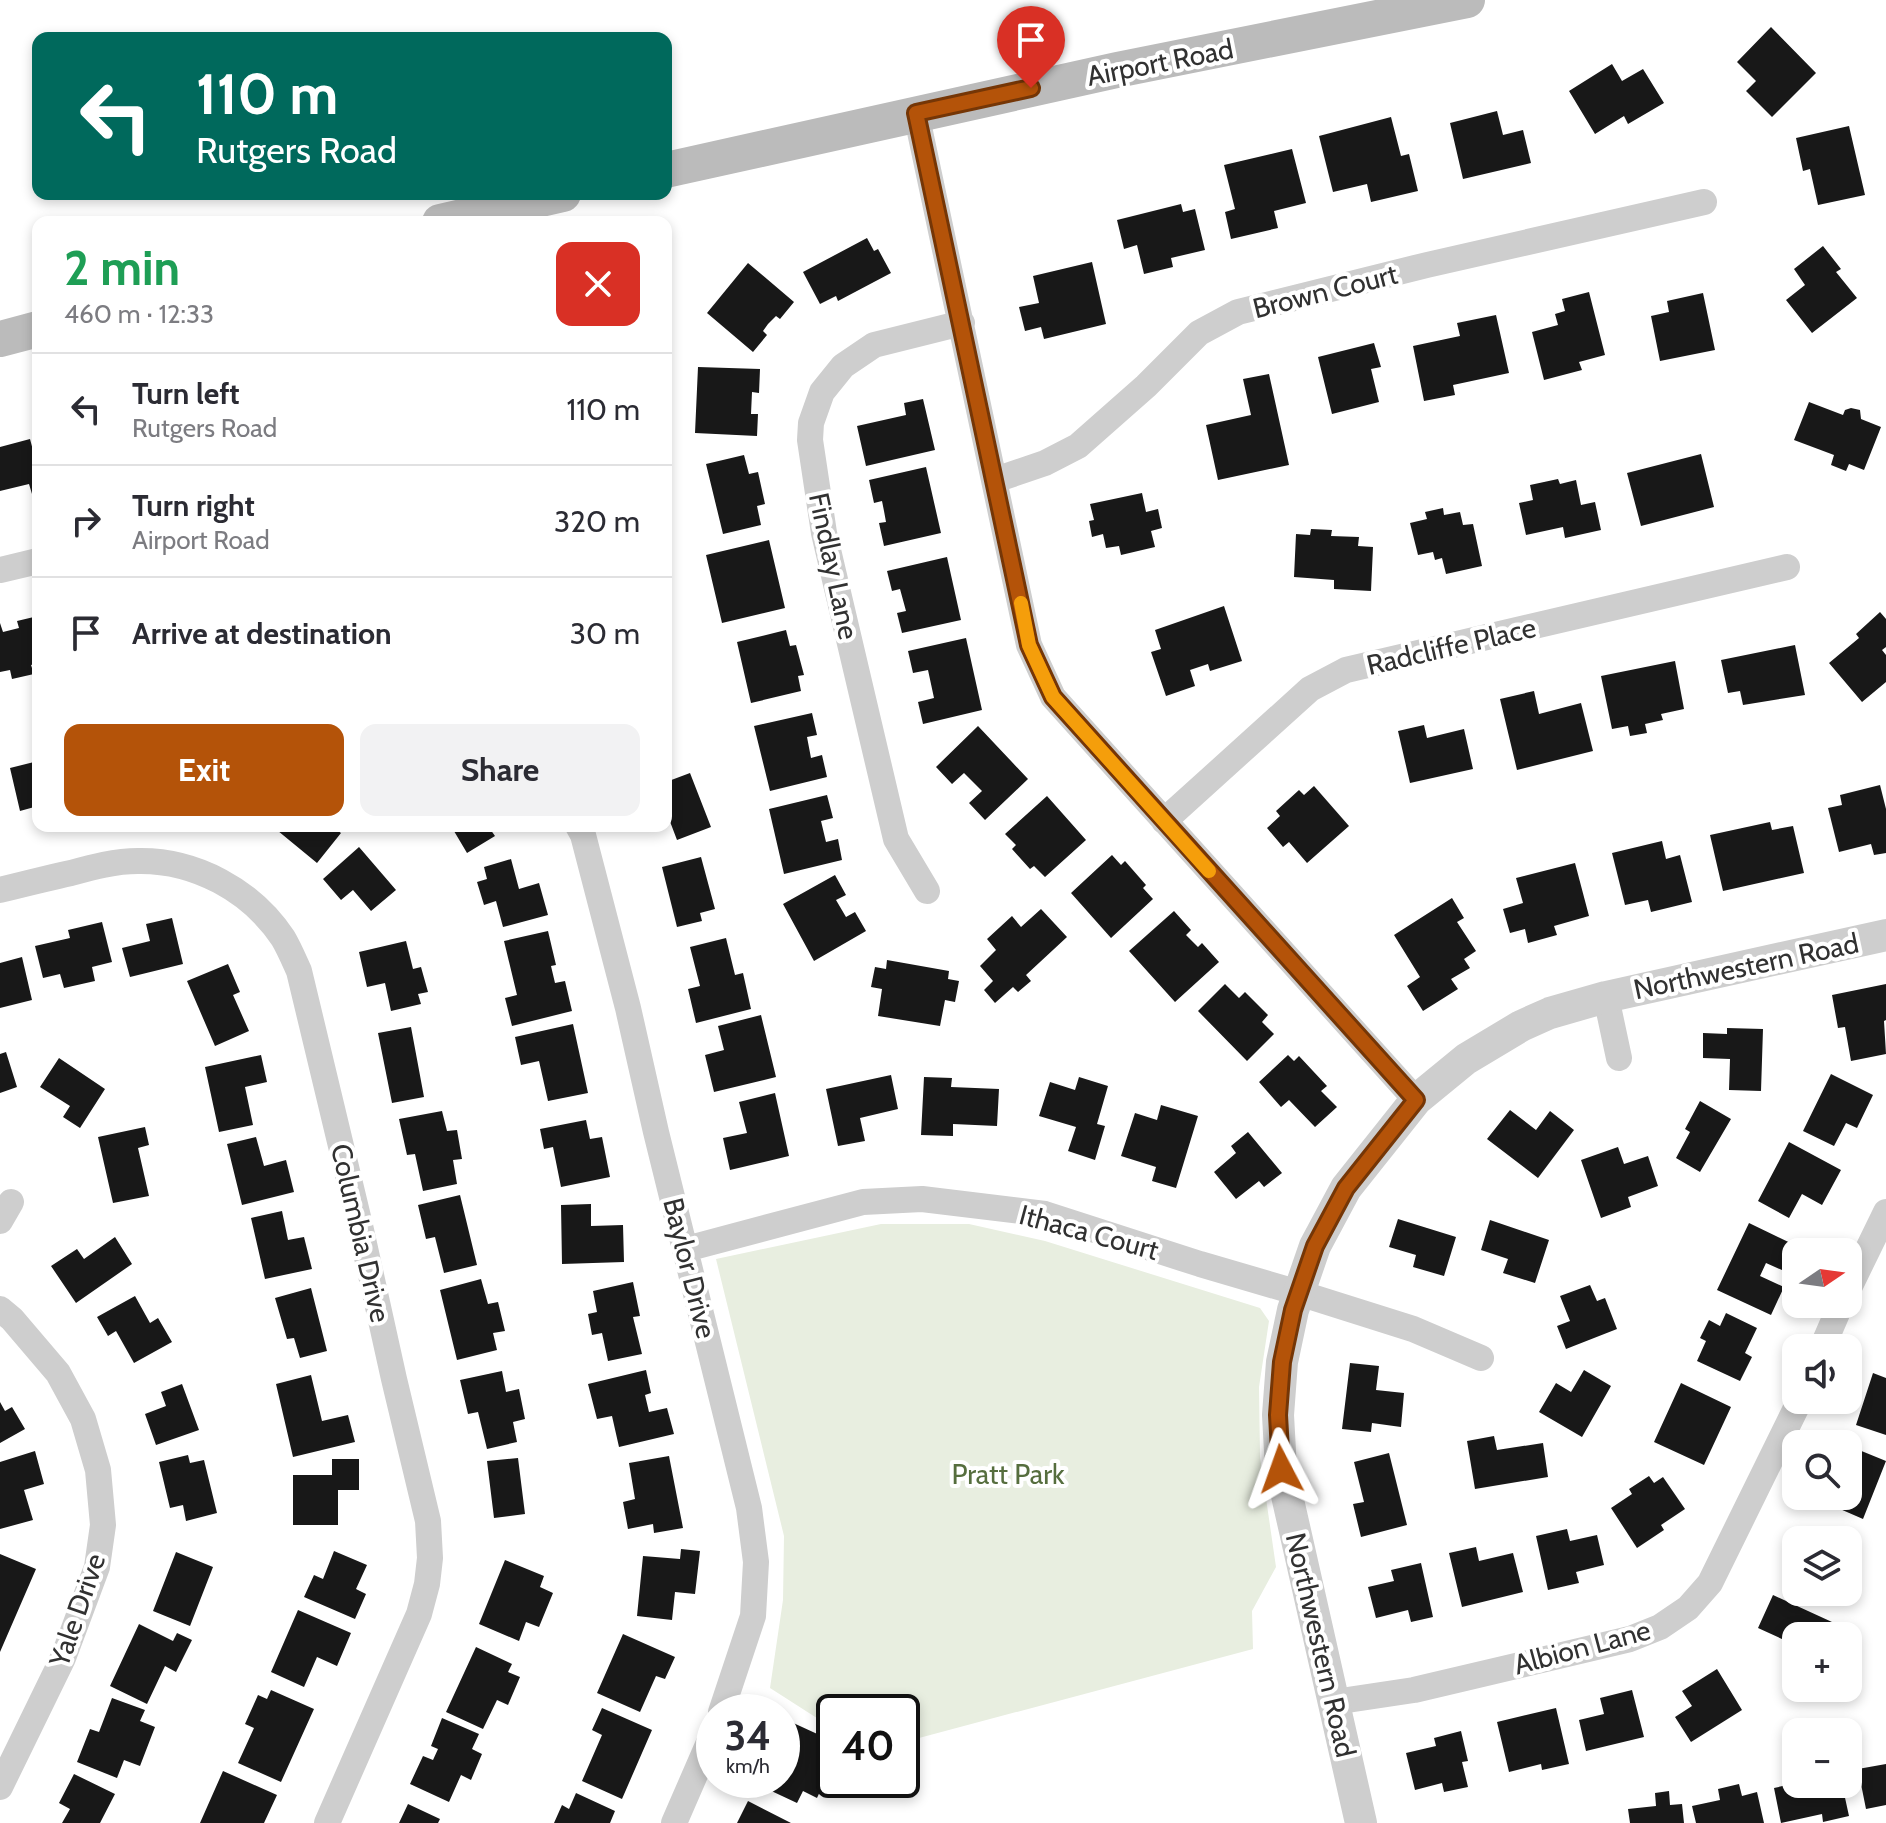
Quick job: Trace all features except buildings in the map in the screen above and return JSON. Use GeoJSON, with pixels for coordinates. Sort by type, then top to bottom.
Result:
{"type":"FeatureCollection","features":[{"type":"Feature","properties":{"kind":"main road","name":"Airport Road"},"geometry":{"type":"LineString","coordinates":[[672,169],[1117,70],[1467,0]]}},
{"type":"Feature","properties":{"kind":"main road"},"geometry":{"type":"LineString","coordinates":[[466,216],[537,200]]}},
{"type":"Feature","properties":{"kind":"main road"},"geometry":{"type":"LineString","coordinates":[[0,339],[32,331]]}},
{"type":"Feature","properties":{"kind":"street"},"geometry":{"type":"LineString","coordinates":[[916,113],[1029,645],[1053,697],[1416,1100]]}},
{"type":"Feature","properties":{"kind":"street","name":"Brown Court"},"geometry":{"type":"LineString","coordinates":[[995,480],[1045,463],[1078,446],[1146,386],[1199,333],[1238,312],[1704,202]]}},
{"type":"Feature","properties":{"kind":"street","name":"Findlay Lane"},"geometry":{"type":"LineString","coordinates":[[927,891],[896,839],[824,533],[810,440],[811,423],[822,392],[843,366],[874,345],[962,323]]}},
{"type":"Feature","properties":{"kind":"street"},"geometry":{"type":"LineString","coordinates":[[0,570],[32,562]]}},
{"type":"Feature","properties":{"kind":"street","name":"Radcliffe Place"},"geometry":{"type":"LineString","coordinates":[[1164,821],[1310,689],[1346,670],[1787,567]]}},
{"type":"Feature","properties":{"kind":"street","name":"Baylor Drive"},"geometry":{"type":"LineString","coordinates":[[581,832],[628,1008],[749,1508],[756,1562],[753,1616],[727,1694]]}},
{"type":"Feature","properties":{"kind":"street","name":"Columbia Drive"},"geometry":{"type":"LineString","coordinates":[[0,890],[101,865],[136,861],[171,863],[205,873],[253,904],[283,939],[299,971],[428,1521],[430,1558],[419,1614],[327,1823]]}},
{"type":"Feature","properties":{"kind":"street","name":"Northwestern Road"},"geometry":{"type":"LineString","coordinates":[[1361,1823],[1281,1469],[1278,1415],[1282,1362],[1299,1293],[1315,1246],[1346,1188],[1416,1100],[1466,1059],[1521,1026],[1550,1013],[1606,997],[1886,935]]}},
{"type":"Feature","properties":{"kind":"street","name":"Northwestern Road"},"geometry":{"type":"LineString","coordinates":[[1606,997],[1619,1058]]}},
{"type":"Feature","properties":{"kind":"street","name":"Ithaca Court"},"geometry":{"type":"LineString","coordinates":[[686,1249],[863,1202],[922,1199],[1045,1214],[1413,1329],[1481,1358]]}},
{"type":"Feature","properties":{"kind":"street"},"geometry":{"type":"LineString","coordinates":[[1862,1261],[1886,1212]]}},
{"type":"Feature","properties":{"kind":"street","name":"Yale Drive"},"geometry":{"type":"LineString","coordinates":[[0,1309],[58,1373],[83,1419],[98,1470],[103,1525],[97,1567],[63,1658],[0,1787]]}},
{"type":"Feature","properties":{"kind":"street","name":"Albion Lane"},"geometry":{"type":"LineString","coordinates":[[1334,1702],[1414,1690],[1630,1639],[1660,1627],[1688,1608],[1710,1583],[1793,1414]]}},
{"type":"Feature","properties":{"kind":"street"},"geometry":{"type":"LineString","coordinates":[[674,1823],[696,1772]]}},
{"type":"Feature","properties":{"kind":"green space","name":"Pratt Park"},"geometry":{"type":"Polygon","coordinates":[[[881,1224],[969,1224],[1045,1241],[1260,1308],[1269,1321],[1259,1387],[1260,1457],[1276,1567],[1252,1611],[1253,1649],[920,1738],[920,1694],[816,1694],[816,1717],[800,1707],[800,1694],[779,1694],[770,1688],[783,1600],[784,1536],[716,1259],[881,1224]]]}},
{"type":"Feature","properties":{"kind":"slow traffic"},"geometry":{"type":"LineString","coordinates":[[1021,603],[1029,645],[1053,697],[1209,871]]}},
{"type":"Feature","properties":{"kind":"route"},"geometry":{"type":"LineString","coordinates":[[1031,88],[916,113],[1029,645],[1053,697],[1416,1100],[1346,1188],[1315,1246],[1293,1310],[1282,1362],[1278,1415],[1281,1469]]}}]}
